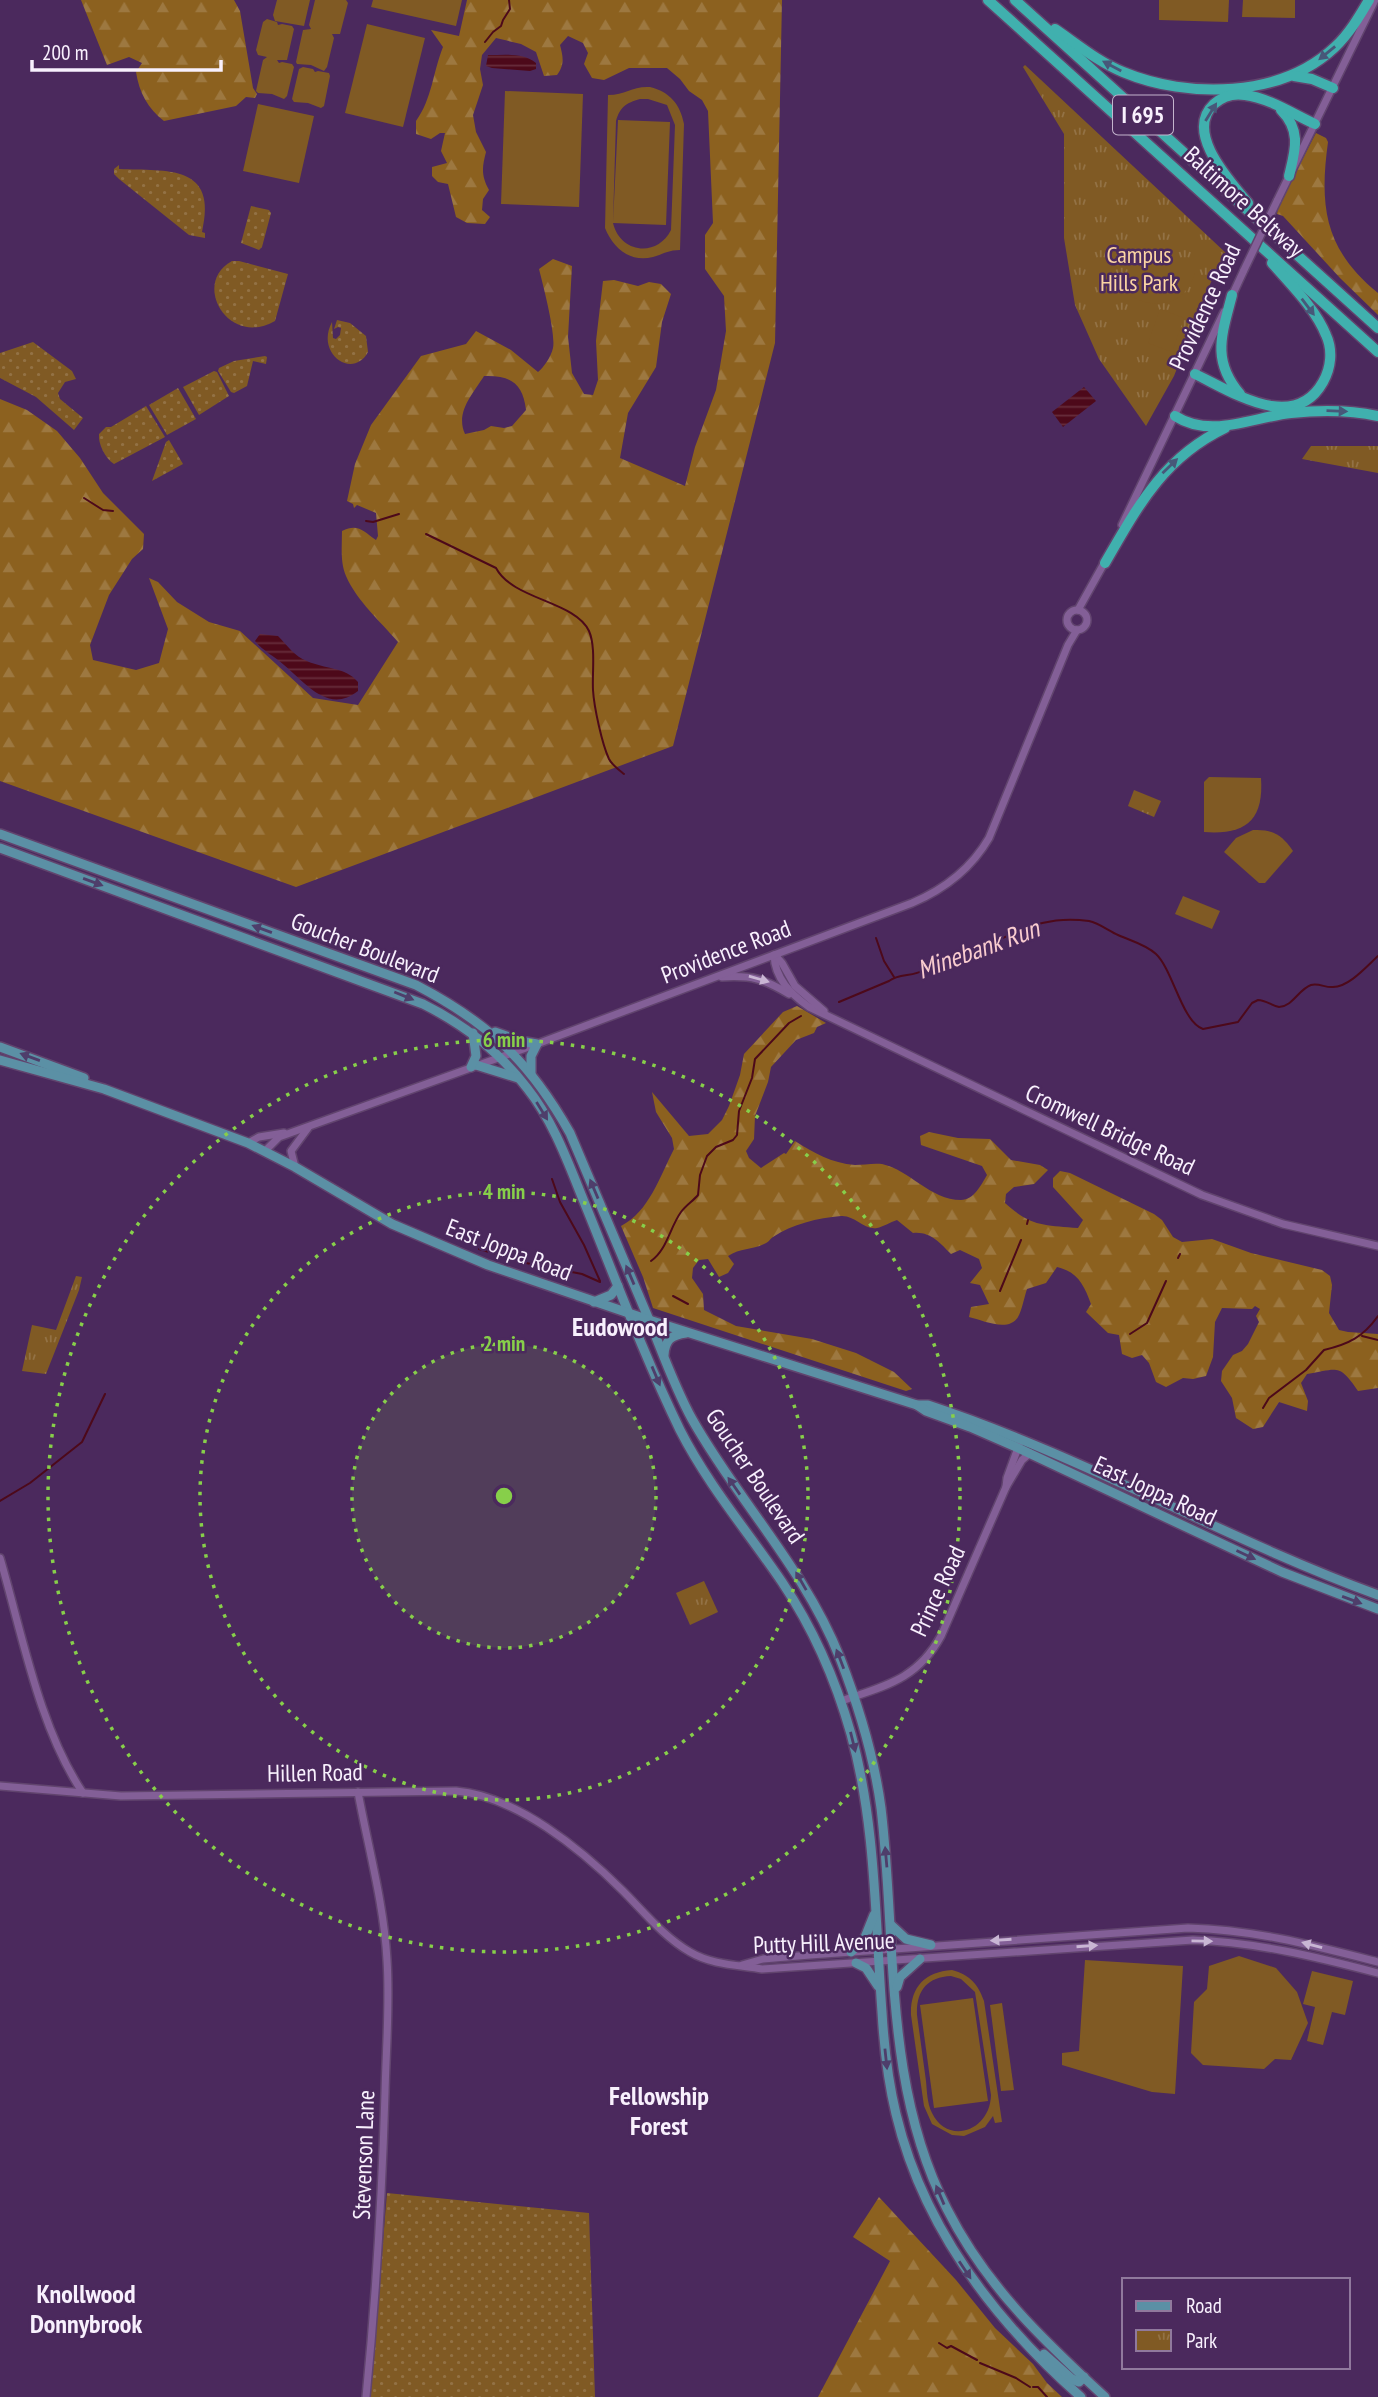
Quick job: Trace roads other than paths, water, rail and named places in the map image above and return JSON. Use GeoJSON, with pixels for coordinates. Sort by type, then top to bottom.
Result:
{"type":"FeatureCollection","features":[{"type":"Feature","properties":{"kind":"highway","name":"Baltimore Beltway"},"geometry":{"type":"LineString","coordinates":[[988,0],[1378,352]]}},
{"type":"Feature","properties":{"kind":"highway"},"geometry":{"type":"LineString","coordinates":[[1016,1],[1120,71],[1154,83],[1187,88],[1226,88],[1263,84],[1291,76],[1333,49],[1355,24],[1369,0]]}},
{"type":"Feature","properties":{"kind":"highway","name":"Baltimore Beltway"},"geometry":{"type":"LineString","coordinates":[[1016,1],[1378,328]]}},
{"type":"Feature","properties":{"kind":"highway"},"geometry":{"type":"LineString","coordinates":[[1291,76],[1312,79],[1333,88]]}},
{"type":"Feature","properties":{"kind":"highway"},"geometry":{"type":"LineString","coordinates":[[1271,230],[1218,165],[1206,140],[1205,118],[1213,105],[1234,94],[1262,99],[1315,124]]}},
{"type":"Feature","properties":{"kind":"highway"},"geometry":{"type":"LineString","coordinates":[[1278,107],[1292,123],[1297,139],[1289,176]]}},
{"type":"Feature","properties":{"kind":"highway"},"geometry":{"type":"LineString","coordinates":[[1195,374],[1271,407],[1292,405],[1305,400],[1318,390],[1323,382],[1330,357],[1327,337],[1321,325],[1249,235]]}},
{"type":"Feature","properties":{"kind":"highway"},"geometry":{"type":"LineString","coordinates":[[1232,295],[1221,337],[1221,360],[1230,381],[1243,397]]}},
{"type":"Feature","properties":{"kind":"highway"},"geometry":{"type":"LineString","coordinates":[[1175,416],[1182,421],[1201,426],[1233,425],[1278,414],[1310,411],[1341,411],[1378,416]]}},
{"type":"Feature","properties":{"kind":"highway"},"geometry":{"type":"LineString","coordinates":[[1105,563],[1142,499],[1161,475],[1192,447],[1233,425]]}},
{"type":"Feature","properties":{"kind":"main road","name":"Goucher Boulevard"},"geometry":{"type":"LineString","coordinates":[[0,834],[416,985],[484,1027],[513,1052],[547,1094],[570,1133],[686,1406],[723,1470],[795,1570],[833,1642],[854,1697],[867,1737],[879,1792],[894,1960],[898,2040],[905,2084],[930,2169],[946,2209],[968,2247],[1009,2304],[1105,2397]]}},
{"type":"Feature","properties":{"kind":"main road","name":"Goucher Boulevard"},"geometry":{"type":"LineString","coordinates":[[0,848],[423,1004],[452,1018],[473,1033],[500,1057],[529,1089],[549,1122],[667,1402],[711,1483],[794,1600],[841,1701],[865,1800],[891,2094],[899,2127],[925,2196],[960,2262],[982,2295],[1081,2397]]}},
{"type":"Feature","properties":{"kind":"main road"},"geometry":{"type":"LineString","coordinates":[[484,1027],[503,1036],[537,1044],[531,1056],[531,1073]]}},
{"type":"Feature","properties":{"kind":"main road"},"geometry":{"type":"LineString","coordinates":[[473,1033],[476,1056],[474,1066],[519,1079]]}},
{"type":"Feature","properties":{"kind":"main road","name":"East Joppa Road"},"geometry":{"type":"LineString","coordinates":[[0,1047],[74,1073],[104,1088],[248,1143],[413,1235],[488,1265],[629,1314],[917,1405],[926,1411],[1020,1443],[1292,1562],[1378,1595]]}},
{"type":"Feature","properties":{"kind":"main road","name":"East Joppa Road"},"geometry":{"type":"LineString","coordinates":[[0,1060],[104,1088]]}},
{"type":"Feature","properties":{"kind":"main road"},"geometry":{"type":"LineString","coordinates":[[594,1302],[611,1295],[618,1286]]}},
{"type":"Feature","properties":{"kind":"main road"},"geometry":{"type":"LineString","coordinates":[[664,1356],[668,1339],[689,1333]]}},
{"type":"Feature","properties":{"kind":"main road","name":"East Joppa Road"},"geometry":{"type":"LineString","coordinates":[[1020,1443],[1030,1453],[1271,1567],[1377,1607]]}},
{"type":"Feature","properties":{"kind":"main road"},"geometry":{"type":"LineString","coordinates":[[850,1952],[864,1940],[876,1910]]}},
{"type":"Feature","properties":{"kind":"main road"},"geometry":{"type":"LineString","coordinates":[[891,1925],[906,1938],[931,1945]]}},
{"type":"Feature","properties":{"kind":"main road"},"geometry":{"type":"LineString","coordinates":[[896,1992],[900,1977],[920,1959]]}},
{"type":"Feature","properties":{"kind":"main road"},"geometry":{"type":"LineString","coordinates":[[856,1963],[873,1976],[881,1991]]}},
{"type":"Feature","properties":{"kind":"main road"},"geometry":{"type":"LineString","coordinates":[[1015,2332],[1031,2342],[1072,2379],[1079,2382],[1084,2377]]}},
{"type":"Feature","properties":{"kind":"street","name":"Providence Road"},"geometry":{"type":"LineString","coordinates":[[1081,611],[1375,0]]}},
{"type":"Feature","properties":{"kind":"street"},"geometry":{"type":"LineString","coordinates":[[1071,611],[1081,611],[1086,622],[1083,627],[1074,629],[1067,617],[1071,611]]}},
{"type":"Feature","properties":{"kind":"street","name":"Providence Road"},"geometry":{"type":"LineString","coordinates":[[265,1151],[279,1137],[774,955],[923,898],[953,881],[984,847],[998,821],[1074,629]]}},
{"type":"Feature","properties":{"kind":"street","name":"Cromwell Bridge Road"},"geometry":{"type":"LineString","coordinates":[[774,955],[774,966],[784,985],[809,1007],[1202,1195],[1283,1224],[1378,1246]]}},
{"type":"Feature","properties":{"kind":"street","name":"Cromwell Bridge Road"},"geometry":{"type":"LineString","coordinates":[[774,955],[782,963],[795,986],[836,1020]]}},
{"type":"Feature","properties":{"kind":"street"},"geometry":{"type":"LineString","coordinates":[[714,977],[743,975],[763,979],[798,1000]]}},
{"type":"Feature","properties":{"kind":"street"},"geometry":{"type":"LineString","coordinates":[[295,1167],[291,1151],[309,1127]]}},
{"type":"Feature","properties":{"kind":"street"},"geometry":{"type":"LineString","coordinates":[[248,1143],[274,1133],[291,1133]]}},
{"type":"Feature","properties":{"kind":"street","name":"Prince Road"},"geometry":{"type":"LineString","coordinates":[[1006,1488],[1020,1443]]}},
{"type":"Feature","properties":{"kind":"street","name":"Prince Road"},"geometry":{"type":"LineString","coordinates":[[841,1701],[900,1679],[916,1669],[929,1656],[941,1636],[1006,1488],[1022,1460],[1030,1453]]}},
{"type":"Feature","properties":{"kind":"street"},"geometry":{"type":"LineString","coordinates":[[0,1558],[26,1653],[54,1735],[70,1773],[83,1793]]}},
{"type":"Feature","properties":{"kind":"street","name":"Hillen Road"},"geometry":{"type":"LineString","coordinates":[[0,1786],[133,1796],[456,1791],[477,1793],[499,1801],[542,1826],[584,1856],[679,1945],[703,1958],[741,1965]]}},
{"type":"Feature","properties":{"kind":"street","name":"Stevenson Lane"},"geometry":{"type":"LineString","coordinates":[[358,1792],[387,1958],[388,2017],[376,2296],[366,2397]]}},
{"type":"Feature","properties":{"kind":"street","name":"Putty Hill Avenue"},"geometry":{"type":"LineString","coordinates":[[741,1965],[763,1959],[931,1945],[1140,1930],[1213,1928],[1278,1936],[1378,1962]]}},
{"type":"Feature","properties":{"kind":"street","name":"Putty Hill Avenue"},"geometry":{"type":"LineString","coordinates":[[741,1965],[762,1969],[1193,1940],[1232,1942],[1290,1951],[1378,1973]]}},
{"type":"Feature","properties":{"kind":"waterway"},"geometry":{"type":"LineString","coordinates":[[485,42],[501,26],[510,9],[509,0]]}},
{"type":"Feature","properties":{"kind":"waterway"},"geometry":{"type":"LineString","coordinates":[[84,498],[103,510],[113,511]]}},
{"type":"Feature","properties":{"kind":"waterway"},"geometry":{"type":"LineString","coordinates":[[366,521],[373,522],[399,514]]}},
{"type":"Feature","properties":{"kind":"waterway"},"geometry":{"type":"LineString","coordinates":[[426,534],[496,568],[504,579],[516,587],[558,606],[582,621],[589,631],[592,645],[594,697],[601,735],[609,759],[624,774]]}},
{"type":"Feature","properties":{"kind":"waterway","name":"Minebank Run"},"geometry":{"type":"LineString","coordinates":[[839,1002],[897,977],[920,972],[969,948],[985,946],[1036,925],[1061,920],[1093,922],[1143,945],[1156,954],[1168,971],[1189,1017],[1203,1029],[1238,1022],[1252,1003],[1258,1000],[1279,1007],[1292,1001],[1311,985],[1330,987],[1345,984],[1378,956]]}},
{"type":"Feature","properties":{"kind":"waterway"},"geometry":{"type":"LineString","coordinates":[[876,938],[884,961],[894,977]]}},
{"type":"Feature","properties":{"kind":"waterway","name":"Minebank Run"},"geometry":{"type":"LineString","coordinates":[[651,1261],[665,1245],[681,1212],[698,1195],[700,1175],[707,1156],[716,1147],[733,1140],[737,1135],[739,1111],[752,1078],[755,1059],[789,1023],[801,1016]]}},
{"type":"Feature","properties":{"kind":"waterway"},"geometry":{"type":"LineString","coordinates":[[552,1179],[560,1202],[600,1281]]}},
{"type":"Feature","properties":{"kind":"waterway"},"geometry":{"type":"LineString","coordinates":[[1027,1224],[1028,1220]]}},
{"type":"Feature","properties":{"kind":"waterway"},"geometry":{"type":"LineString","coordinates":[[1000,1291],[1021,1240]]}},
{"type":"Feature","properties":{"kind":"waterway"},"geometry":{"type":"LineString","coordinates":[[479,1249],[526,1263],[582,1274],[600,1282]]}},
{"type":"Feature","properties":{"kind":"waterway"},"geometry":{"type":"LineString","coordinates":[[1178,1258],[1180,1254]]}},
{"type":"Feature","properties":{"kind":"waterway"},"geometry":{"type":"LineString","coordinates":[[1130,1334],[1147,1323],[1166,1281]]}},
{"type":"Feature","properties":{"kind":"waterway"},"geometry":{"type":"LineString","coordinates":[[673,1296],[688,1304]]}},
{"type":"Feature","properties":{"kind":"waterway"},"geometry":{"type":"LineString","coordinates":[[1263,1408],[1269,1398],[1306,1370],[1324,1350],[1355,1339],[1378,1316]]}},
{"type":"Feature","properties":{"kind":"waterway"},"geometry":{"type":"LineString","coordinates":[[1362,1336],[1378,1340]]}},
{"type":"Feature","properties":{"kind":"waterway"},"geometry":{"type":"LineString","coordinates":[[0,1501],[30,1483],[82,1442],[105,1394]]}},
{"type":"Feature","properties":{"kind":"waterway"},"geometry":{"type":"LineString","coordinates":[[939,2343],[947,2348],[951,2346],[977,2360]]}},
{"type":"Feature","properties":{"kind":"waterway"},"geometry":{"type":"LineString","coordinates":[[980,2363],[1030,2387]]}},
{"type":"Feature","properties":{"kind":"waterway"},"geometry":{"type":"LineString","coordinates":[[1033,2387],[1038,2387],[1047,2397]]}},
{"type":"Feature","properties":{"kind":"district","name":"Eudowood"},"geometry":{"type":"Point","coordinates":[620,1327]}},
{"type":"Feature","properties":{"kind":"district","name":"Fellowship Forest"},"geometry":{"type":"Point","coordinates":[659,2111]}},
{"type":"Feature","properties":{"kind":"district","name":"Knollwood Donnybrook"},"geometry":{"type":"Point","coordinates":[86,2309]}},
{"type":"Feature","properties":{"kind":"park label","name":"Campus Hills Park"},"geometry":{"type":"Point","coordinates":[1139,269]}}]}
